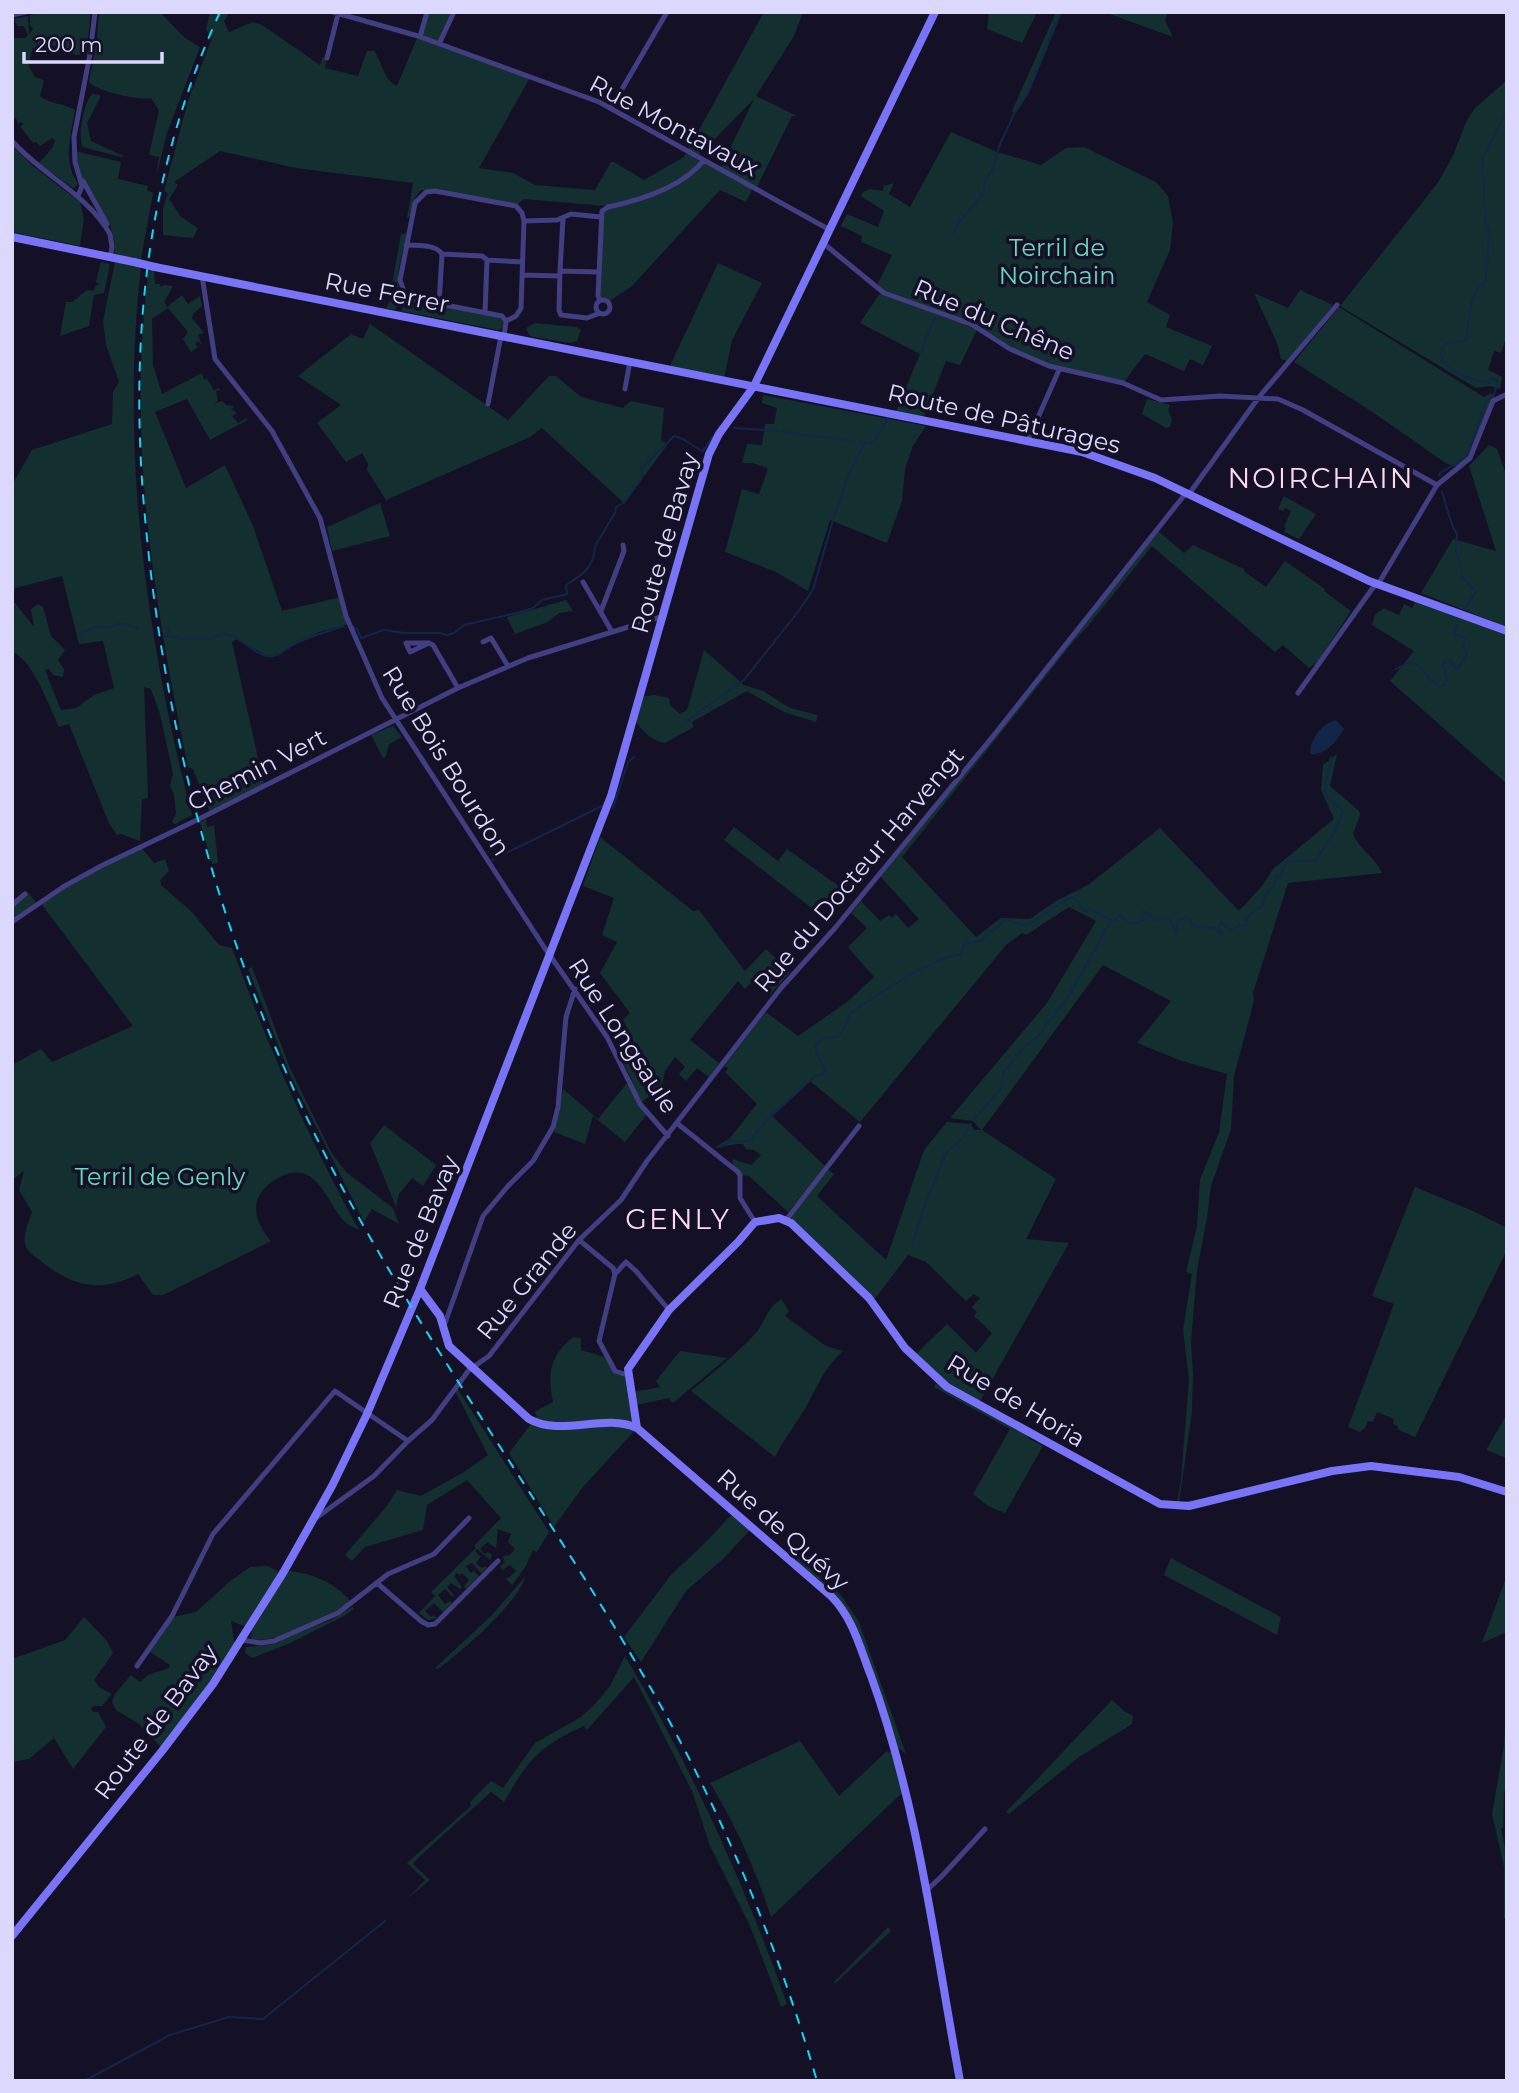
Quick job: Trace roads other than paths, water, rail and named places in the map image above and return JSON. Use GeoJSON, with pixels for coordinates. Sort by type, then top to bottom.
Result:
{"type":"FeatureCollection","features":[{"type":"Feature","properties":{"kind":"main road","name":"Route de Bavay"},"geometry":{"type":"LineString","coordinates":[[550,954],[611,796],[709,454],[719,434],[754,386],[935,12]]}},
{"type":"Feature","properties":{"kind":"main road","name":"Rue Ferrer"},"geometry":{"type":"LineString","coordinates":[[12,237],[754,386]]}},
{"type":"Feature","properties":{"kind":"main road","name":"Route de Pâturages"},"geometry":{"type":"LineString","coordinates":[[754,386],[1028,440],[1105,459],[1187,493],[1377,583],[1507,631]]}},
{"type":"Feature","properties":{"kind":"main road","name":"Rue de Bavay"},"geometry":{"type":"LineString","coordinates":[[314,1520],[367,1414],[420,1289],[550,954]]}},
{"type":"Feature","properties":{"kind":"main road"},"geometry":{"type":"LineString","coordinates":[[420,1289],[440,1316],[449,1346],[526,1416],[546,1425],[620,1423],[637,1428],[627,1375],[630,1365],[668,1310],[755,1222],[775,1218],[786,1220]]}},
{"type":"Feature","properties":{"kind":"main road","name":"Rue de Horia"},"geometry":{"type":"LineString","coordinates":[[786,1220],[869,1298],[905,1348],[947,1387],[1151,1501],[1171,1507],[1189,1506],[1354,1467],[1385,1467],[1459,1477],[1507,1492]]}},
{"type":"Feature","properties":{"kind":"main road","name":"Rue de Quévy"},"geometry":{"type":"LineString","coordinates":[[637,1428],[813,1579],[845,1612],[872,1678],[894,1744],[909,1806],[960,2081]]}},
{"type":"Feature","properties":{"kind":"main road","name":"Route de Bavay"},"geometry":{"type":"LineString","coordinates":[[12,1936],[162,1751],[242,1640],[314,1520]]}},
{"type":"Feature","properties":{"kind":"street"},"geometry":{"type":"LineString","coordinates":[[12,15],[26,12]]}},
{"type":"Feature","properties":{"kind":"street"},"geometry":{"type":"LineString","coordinates":[[81,198],[82,186],[74,149],[94,12]]}},
{"type":"Feature","properties":{"kind":"street"},"geometry":{"type":"LineString","coordinates":[[419,37],[428,12]]}},
{"type":"Feature","properties":{"kind":"street"},"geometry":{"type":"LineString","coordinates":[[439,44],[454,12]]}},
{"type":"Feature","properties":{"kind":"street"},"geometry":{"type":"LineString","coordinates":[[611,108],[667,12]]}},
{"type":"Feature","properties":{"kind":"street","name":"Rue Montavaux"},"geometry":{"type":"LineString","coordinates":[[327,58],[336,13],[419,37],[540,79],[611,108],[830,230]]}},
{"type":"Feature","properties":{"kind":"street"},"geometry":{"type":"LineString","coordinates":[[12,141],[31,161],[97,213],[110,234]]}},
{"type":"Feature","properties":{"kind":"street"},"geometry":{"type":"LineString","coordinates":[[600,300],[601,217],[604,208],[650,195],[694,171],[704,160]]}},
{"type":"Feature","properties":{"kind":"street"},"geometry":{"type":"LineString","coordinates":[[78,172],[104,217],[112,247],[110,258]]}},
{"type":"Feature","properties":{"kind":"street"},"geometry":{"type":"LineString","coordinates":[[81,198],[87,195],[86,187]]}},
{"type":"Feature","properties":{"kind":"street"},"geometry":{"type":"LineString","coordinates":[[488,404],[506,321],[520,310],[524,220],[516,206],[429,190],[415,203],[400,280],[403,293],[409,298],[502,316],[506,321]]}},
{"type":"Feature","properties":{"kind":"street"},"geometry":{"type":"LineString","coordinates":[[524,220],[557,220],[571,214],[601,217]]}},
{"type":"Feature","properties":{"kind":"street"},"geometry":{"type":"LineString","coordinates":[[563,218],[559,310],[561,315],[587,318],[606,313],[610,308],[607,301],[600,300]]}},
{"type":"Feature","properties":{"kind":"street","name":"Rue du Chêne"},"geometry":{"type":"LineString","coordinates":[[823,243],[884,293],[971,324],[1010,349],[1059,370],[1123,383],[1161,400],[1220,396],[1278,399],[1303,410],[1437,485]]}},
{"type":"Feature","properties":{"kind":"street"},"geometry":{"type":"LineString","coordinates":[[407,245],[435,247],[440,250],[439,304]]}},
{"type":"Feature","properties":{"kind":"street"},"geometry":{"type":"LineString","coordinates":[[442,254],[523,262]]}},
{"type":"Feature","properties":{"kind":"street"},"geometry":{"type":"LineString","coordinates":[[485,313],[488,260]]}},
{"type":"Feature","properties":{"kind":"street"},"geometry":{"type":"LineString","coordinates":[[522,275],[599,272]]}},
{"type":"Feature","properties":{"kind":"street","name":"Rue Bois Bourdon"},"geometry":{"type":"LineString","coordinates":[[202,276],[215,359],[272,432],[320,518],[346,616],[374,685],[394,721],[550,954]]}},
{"type":"Feature","properties":{"kind":"street"},"geometry":{"type":"LineString","coordinates":[[600,300],[596,306],[600,313]]}},
{"type":"Feature","properties":{"kind":"street","name":"Rue du Docteur Harvengt"},"geometry":{"type":"LineString","coordinates":[[668,1136],[781,988],[835,928],[994,735],[1187,493],[1259,397],[1337,305]]}},
{"type":"Feature","properties":{"kind":"street"},"geometry":{"type":"LineString","coordinates":[[625,389],[631,360]]}},
{"type":"Feature","properties":{"kind":"street"},"geometry":{"type":"LineString","coordinates":[[1028,440],[1059,370]]}},
{"type":"Feature","properties":{"kind":"street"},"geometry":{"type":"LineString","coordinates":[[1298,693],[1380,581],[1437,485],[1470,458],[1491,405],[1496,398],[1507,394]]}},
{"type":"Feature","properties":{"kind":"street"},"geometry":{"type":"LineString","coordinates":[[601,611],[624,551],[623,545]]}},
{"type":"Feature","properties":{"kind":"street"},"geometry":{"type":"LineString","coordinates":[[583,582],[611,631]]}},
{"type":"Feature","properties":{"kind":"street","name":"Chemin Vert"},"geometry":{"type":"LineString","coordinates":[[12,922],[71,882],[458,688],[508,666],[664,616]]}},
{"type":"Feature","properties":{"kind":"street"},"geometry":{"type":"LineString","coordinates":[[483,642],[491,638],[508,666]]}},
{"type":"Feature","properties":{"kind":"street"},"geometry":{"type":"LineString","coordinates":[[429,643],[458,688]]}},
{"type":"Feature","properties":{"kind":"street"},"geometry":{"type":"LineString","coordinates":[[12,905],[25,894]]}},
{"type":"Feature","properties":{"kind":"street","name":"Rue Longsaule"},"geometry":{"type":"LineString","coordinates":[[550,954],[611,1043],[640,1104],[668,1136]]}},
{"type":"Feature","properties":{"kind":"street"},"geometry":{"type":"LineString","coordinates":[[443,1328],[483,1216],[533,1161],[553,1127],[558,1107],[566,1017],[575,989]]}},
{"type":"Feature","properties":{"kind":"street"},"geometry":{"type":"LineString","coordinates":[[678,1124],[738,1172],[740,1198],[755,1222]]}},
{"type":"Feature","properties":{"kind":"street"},"geometry":{"type":"LineString","coordinates":[[786,1220],[859,1126]]}},
{"type":"Feature","properties":{"kind":"street","name":"Rue Grande"},"geometry":{"type":"LineString","coordinates":[[314,1520],[374,1476],[432,1420],[472,1367],[482,1363],[498,1346],[579,1240],[614,1208],[668,1136]]}},
{"type":"Feature","properties":{"kind":"street"},"geometry":{"type":"LineString","coordinates":[[579,1240],[613,1268],[615,1273]]}},
{"type":"Feature","properties":{"kind":"street"},"geometry":{"type":"LineString","coordinates":[[627,1375],[615,1371],[598,1341],[615,1273],[626,1262],[668,1310]]}},
{"type":"Feature","properties":{"kind":"street"},"geometry":{"type":"LineString","coordinates":[[137,1666],[172,1616],[213,1534],[335,1391],[408,1441]]}},
{"type":"Feature","properties":{"kind":"street"},"geometry":{"type":"LineString","coordinates":[[242,1640],[266,1643],[329,1618],[397,1570],[433,1554],[468,1518]]}},
{"type":"Feature","properties":{"kind":"street"},"geometry":{"type":"LineString","coordinates":[[377,1583],[421,1621],[428,1625],[435,1624],[498,1561]]}},
{"type":"Feature","properties":{"kind":"street"},"geometry":{"type":"LineString","coordinates":[[925,1892],[985,1829]]}},
{"type":"Feature","properties":{"kind":"water"},"geometry":{"type":"Polygon","coordinates":[[[1336,720],[1344,729],[1338,738],[1321,753],[1310,754],[1317,733],[1336,720]]]}},
{"type":"Feature","properties":{"kind":"waterway"},"geometry":{"type":"LineString","coordinates":[[954,234],[958,223],[983,194],[985,181],[993,168],[1000,144],[1014,114],[1027,95],[1061,12]]}},
{"type":"Feature","properties":{"kind":"waterway"},"geometry":{"type":"LineString","coordinates":[[1439,476],[1467,457],[1486,402],[1494,394],[1498,381],[1490,378],[1489,383],[1482,382],[1459,373],[1446,364],[1440,351],[1447,343],[1465,341],[1472,301],[1478,287],[1483,285],[1486,279],[1489,233],[1486,225],[1482,158],[1507,112]]}},
{"type":"Feature","properties":{"kind":"waterway"},"geometry":{"type":"LineString","coordinates":[[920,354],[935,317]]}},
{"type":"Feature","properties":{"kind":"waterway"},"geometry":{"type":"LineString","coordinates":[[875,440],[888,418]]}},
{"type":"Feature","properties":{"kind":"waterway"},"geometry":{"type":"LineString","coordinates":[[353,627],[361,638],[384,630],[447,635],[464,625],[517,613],[533,608],[542,600],[567,594],[566,585],[590,565],[595,546],[616,507],[625,502],[641,479],[641,469],[674,436],[703,451],[720,426]]}},
{"type":"Feature","properties":{"kind":"waterway"},"geometry":{"type":"LineString","coordinates":[[734,428],[777,431]]}},
{"type":"Feature","properties":{"kind":"waterway"},"geometry":{"type":"LineString","coordinates":[[783,432],[854,441]]}},
{"type":"Feature","properties":{"kind":"waterway"},"geometry":{"type":"LineString","coordinates":[[859,442],[873,443]]}},
{"type":"Feature","properties":{"kind":"waterway"},"geometry":{"type":"LineString","coordinates":[[834,516],[851,469],[865,444]]}},
{"type":"Feature","properties":{"kind":"waterway"},"geometry":{"type":"LineString","coordinates":[[1442,492],[1457,534],[1456,552],[1461,564],[1461,576],[1476,592],[1464,609]]}},
{"type":"Feature","properties":{"kind":"waterway"},"geometry":{"type":"LineString","coordinates":[[685,722],[744,680],[797,613],[813,590],[833,520]]}},
{"type":"Feature","properties":{"kind":"waterway"},"geometry":{"type":"LineString","coordinates":[[81,633],[98,626],[108,628],[118,624],[128,624],[138,629]]}},
{"type":"Feature","properties":{"kind":"waterway"},"geometry":{"type":"LineString","coordinates":[[166,627],[167,636],[185,639],[210,639],[219,634],[227,634],[258,653],[274,656],[298,642],[344,626]]}},
{"type":"Feature","properties":{"kind":"waterway"},"geometry":{"type":"LineString","coordinates":[[1396,669],[1413,663],[1436,684],[1443,686],[1447,680],[1443,662],[1451,661],[1457,670],[1467,654],[1463,646],[1466,638],[1456,635],[1454,629],[1457,626]]}},
{"type":"Feature","properties":{"kind":"waterway"},"geometry":{"type":"LineString","coordinates":[[613,808],[628,762],[634,757]]}},
{"type":"Feature","properties":{"kind":"waterway"},"geometry":{"type":"LineString","coordinates":[[721,1147],[729,1141],[747,1142],[814,1077],[823,1074],[826,1070],[816,1053],[816,1046],[823,1038],[838,1037],[849,1015],[860,1006],[909,975],[942,959],[961,954],[965,943],[981,941],[1005,920],[1026,926],[1070,897],[1076,899],[1085,911],[1091,909],[1114,922],[1120,915],[1131,924],[1144,920],[1142,912],[1145,911],[1154,920],[1168,918],[1176,931],[1178,920],[1186,917],[1194,926],[1214,928],[1222,935],[1219,928],[1221,922],[1231,931],[1240,925],[1247,925],[1245,918],[1262,906],[1265,895],[1275,884],[1275,879],[1282,872],[1286,861],[1316,860],[1335,830],[1343,811],[1324,795],[1331,757]]}},
{"type":"Feature","properties":{"kind":"waterway"},"geometry":{"type":"LineString","coordinates":[[492,860],[604,805]]}},
{"type":"Feature","properties":{"kind":"waterway"},"geometry":{"type":"LineString","coordinates":[[974,1119],[996,1095],[1001,1087],[1003,1073],[1026,1045],[1038,1036],[1070,994],[1110,922]]}},
{"type":"Feature","properties":{"kind":"waterway"},"geometry":{"type":"LineString","coordinates":[[913,1244],[923,1209],[946,1153],[961,1140],[971,1124]]}},
{"type":"Feature","properties":{"kind":"waterway"},"geometry":{"type":"LineString","coordinates":[[84,2081],[170,2035],[229,2017],[263,2019],[385,1921]]}},
{"type":"Feature","properties":{"kind":"railway"},"geometry":{"type":"LineString","coordinates":[[220,12],[194,74],[158,201],[141,330],[139,395],[146,528],[156,614],[189,786],[212,870],[270,1034],[344,1191],[421,1322],[624,1643],[709,1798],[769,1937],[817,2081]]}},
{"type":"Feature","properties":{"kind":"district","name":"NOIRCHAIN"},"geometry":{"type":"Point","coordinates":[1321,478]}},
{"type":"Feature","properties":{"kind":"district","name":"GENLY"},"geometry":{"type":"Point","coordinates":[678,1219]}},
{"type":"Feature","properties":{"kind":"park label","name":"Terril de Noirchain"},"geometry":{"type":"Point","coordinates":[1057,262]}},
{"type":"Feature","properties":{"kind":"park label","name":"Terril de Genly"},"geometry":{"type":"Point","coordinates":[160,1177]}}]}
